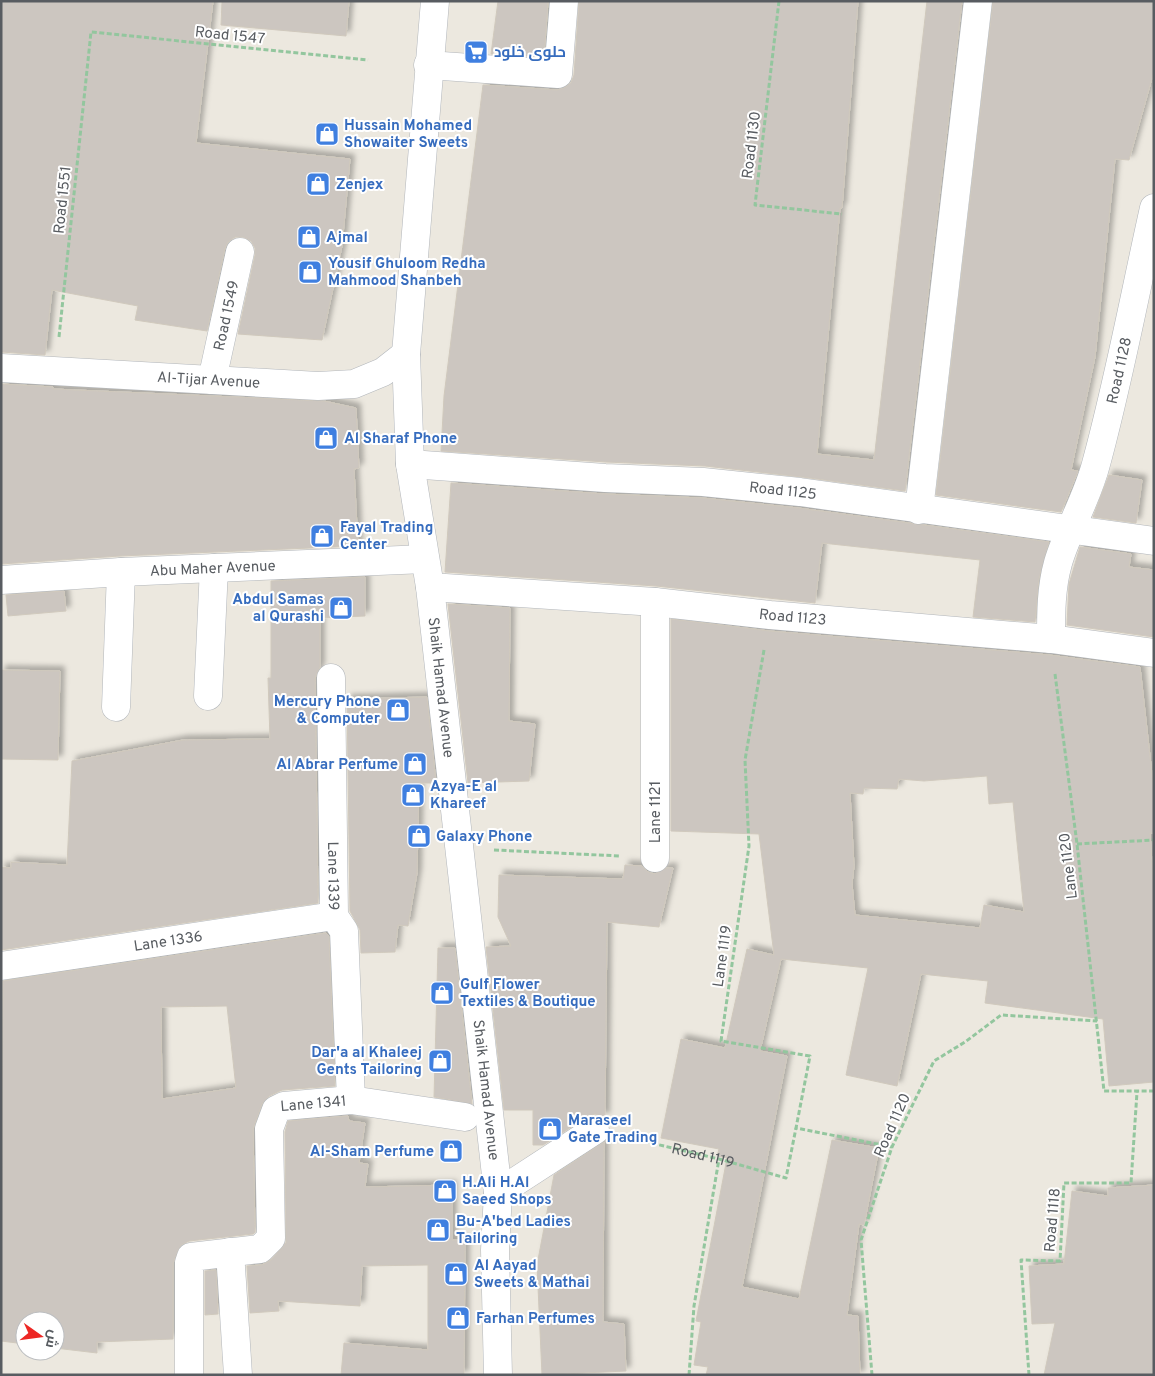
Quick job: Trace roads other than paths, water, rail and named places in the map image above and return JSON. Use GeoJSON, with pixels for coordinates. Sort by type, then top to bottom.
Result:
{"type":"FeatureCollection","features":[{"type":"Feature","properties":{"kind":"street","name":"Shaik Hamad Avenue"},"geometry":{"type":"LineString","coordinates":[[434,1],[406,354],[410,464],[430,587],[498,1193],[495,1250],[498,1375]]}},
{"type":"Feature","properties":{"kind":"street"},"geometry":{"type":"LineString","coordinates":[[428,65],[558,74],[564,1]]}},
{"type":"Feature","properties":{"kind":"street"},"geometry":{"type":"LineString","coordinates":[[919,510],[978,1]]}},
{"type":"Feature","properties":{"kind":"street","name":"Road 1128"},"geometry":{"type":"LineString","coordinates":[[1051,639],[1051,602],[1058,564],[1070,529],[1082,507],[1097,462],[1154,208]]}},
{"type":"Feature","properties":{"kind":"street","name":"Road 1549"},"geometry":{"type":"LineString","coordinates":[[212,380],[240,252]]}},
{"type":"Feature","properties":{"kind":"street","name":"Al-Tijar Avenue"},"geometry":{"type":"LineString","coordinates":[[1,368],[318,386],[354,384],[383,372],[406,354]]}},
{"type":"Feature","properties":{"kind":"street","name":"Road 1125"},"geometry":{"type":"LineString","coordinates":[[410,464],[606,478],[704,482],[800,492],[919,510],[1154,541]]}},
{"type":"Feature","properties":{"kind":"street","name":"Abu Maher Avenue"},"geometry":{"type":"LineString","coordinates":[[1,580],[120,572],[425,559]]}},
{"type":"Feature","properties":{"kind":"street"},"geometry":{"type":"LineString","coordinates":[[208,696],[214,568]]}},
{"type":"Feature","properties":{"kind":"street"},"geometry":{"type":"LineString","coordinates":[[116,707],[120,572]]}},
{"type":"Feature","properties":{"kind":"street","name":"Road 1123"},"geometry":{"type":"LineString","coordinates":[[430,587],[655,602],[770,615],[1051,639],[1154,654]]}},
{"type":"Feature","properties":{"kind":"street","name":"Lane 1121"},"geometry":{"type":"LineString","coordinates":[[655,602],[656,858]]}},
{"type":"Feature","properties":{"kind":"street","name":"Lane 1339"},"geometry":{"type":"LineString","coordinates":[[331,678],[334,916],[344,931],[351,1100]]}},
{"type":"Feature","properties":{"kind":"street","name":"Lane 1336"},"geometry":{"type":"LineString","coordinates":[[1,966],[334,916]]}},
{"type":"Feature","properties":{"kind":"street","name":"Lane 1341"},"geometry":{"type":"LineString","coordinates":[[189,1375],[188,1263],[191,1257],[196,1255],[260,1249],[271,1238],[270,1130],[276,1110],[284,1106],[351,1100],[465,1117]]}},
{"type":"Feature","properties":{"kind":"street"},"geometry":{"type":"LineString","coordinates":[[498,1193],[595,1130]]}},
{"type":"Feature","properties":{"kind":"street"},"geometry":{"type":"LineString","coordinates":[[230,1252],[238,1375]]}},
{"type":"Feature","properties":{"kind":"place","name":"حلوى خلود"},"geometry":{"type":"Point","coordinates":[476,52]}},
{"type":"Feature","properties":{"kind":"place","name":"Hussain Mohamed Showaiter Sweets"},"geometry":{"type":"Point","coordinates":[327,134]}},
{"type":"Feature","properties":{"kind":"place","name":"Zenjex"},"geometry":{"type":"Point","coordinates":[318,184]}},
{"type":"Feature","properties":{"kind":"place","name":"Ajmal"},"geometry":{"type":"Point","coordinates":[309,237]}},
{"type":"Feature","properties":{"kind":"place","name":"Yousif Ghuloom Redha Mahmood Shanbeh"},"geometry":{"type":"Point","coordinates":[310,272]}},
{"type":"Feature","properties":{"kind":"place","name":"Al Sharaf Phone"},"geometry":{"type":"Point","coordinates":[326,438]}},
{"type":"Feature","properties":{"kind":"place","name":"Fayal Trading Center"},"geometry":{"type":"Point","coordinates":[322,536]}},
{"type":"Feature","properties":{"kind":"place","name":"Abdul Samas al Qurashi"},"geometry":{"type":"Point","coordinates":[341,608]}},
{"type":"Feature","properties":{"kind":"place","name":"Mercury Phone & Computer"},"geometry":{"type":"Point","coordinates":[398,710]}},
{"type":"Feature","properties":{"kind":"place","name":"Al Abrar Perfume"},"geometry":{"type":"Point","coordinates":[415,764]}},
{"type":"Feature","properties":{"kind":"place","name":"Azya-E al Khareef"},"geometry":{"type":"Point","coordinates":[413,795]}},
{"type":"Feature","properties":{"kind":"place","name":"Galaxy Phone"},"geometry":{"type":"Point","coordinates":[419,836]}},
{"type":"Feature","properties":{"kind":"place","name":"Gulf Flower Textiles & Boutique"},"geometry":{"type":"Point","coordinates":[442,993]}},
{"type":"Feature","properties":{"kind":"place","name":"Dar'a al Khaleej Gents Tailoring"},"geometry":{"type":"Point","coordinates":[440,1061]}},
{"type":"Feature","properties":{"kind":"place","name":"Maraseel Gate Trading"},"geometry":{"type":"Point","coordinates":[550,1129]}},
{"type":"Feature","properties":{"kind":"place","name":"Al-Sham Perfume"},"geometry":{"type":"Point","coordinates":[451,1151]}},
{"type":"Feature","properties":{"kind":"place","name":"H.Ali H.Al Saeed Shops"},"geometry":{"type":"Point","coordinates":[445,1191]}},
{"type":"Feature","properties":{"kind":"place","name":"Bu-A'bed Ladies Tailoring"},"geometry":{"type":"Point","coordinates":[438,1230]}},
{"type":"Feature","properties":{"kind":"place","name":"Al Aayad Sweets & Mathai"},"geometry":{"type":"Point","coordinates":[456,1274]}},
{"type":"Feature","properties":{"kind":"place","name":"Farhan Perfumes"},"geometry":{"type":"Point","coordinates":[458,1318]}}]}
